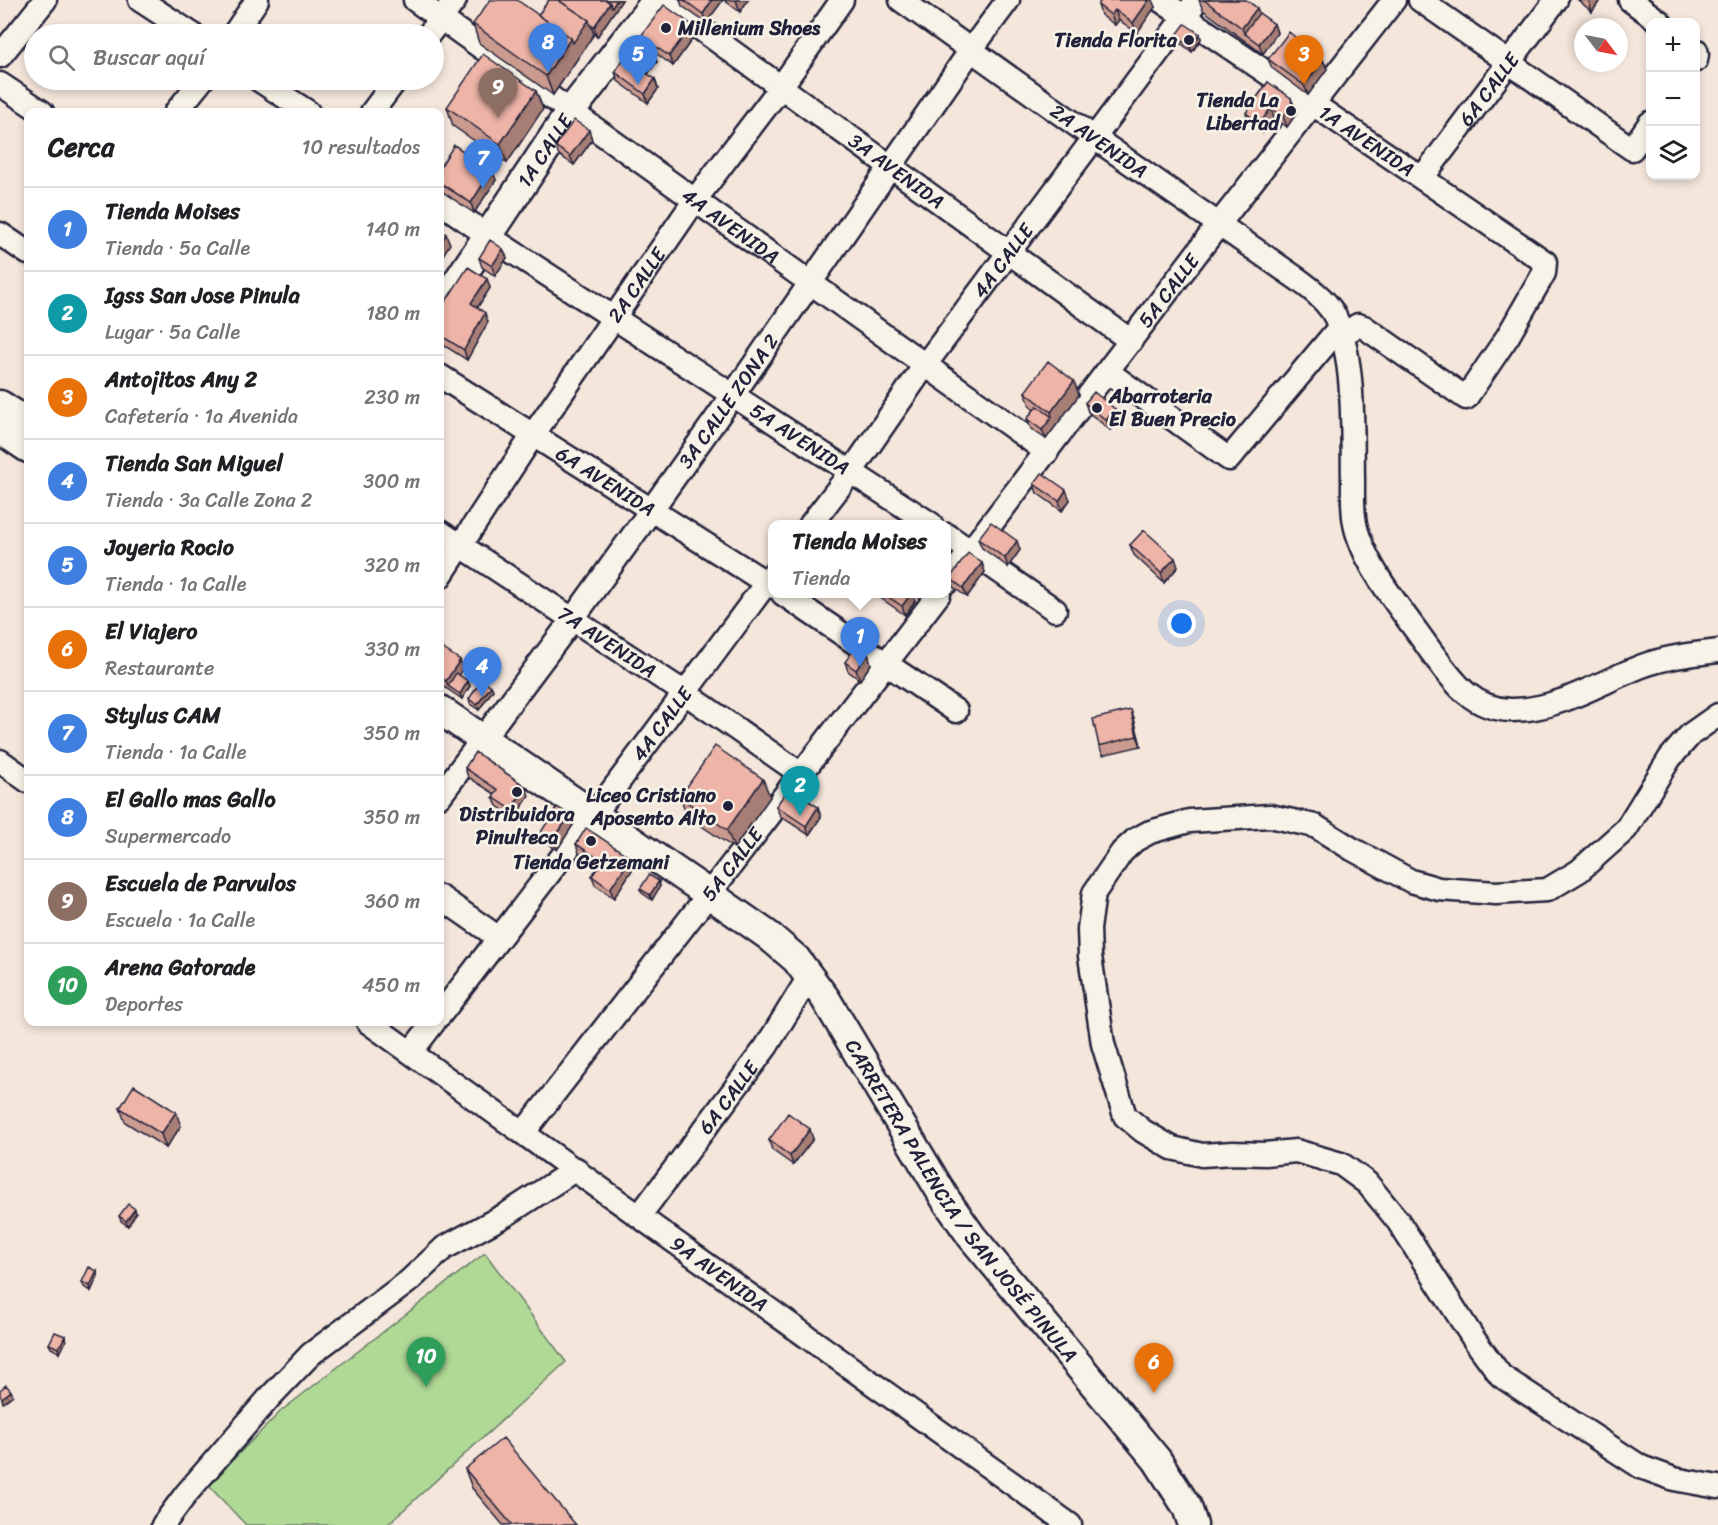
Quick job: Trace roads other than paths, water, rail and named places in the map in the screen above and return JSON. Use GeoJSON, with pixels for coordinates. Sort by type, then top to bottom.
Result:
{"type":"FeatureCollection","features":[{"type":"Feature","properties":{"kind":"main road","name":"1A CALLE"},"geometry":{"type":"LineString","coordinates":[[444,279],[482,232],[643,0]]}},
{"type":"Feature","properties":{"kind":"main road","name":"1A CALLE"},"geometry":{"type":"LineString","coordinates":[[567,109],[659,0]]}},
{"type":"Feature","properties":{"kind":"main road","name":"1A CALLE"},"geometry":{"type":"LineString","coordinates":[[444,301],[482,232]]}},
{"type":"Feature","properties":{"kind":"main road"},"geometry":{"type":"LineString","coordinates":[[0,405],[24,420]]}},
{"type":"Feature","properties":{"kind":"main road"},"geometry":{"type":"LineString","coordinates":[[0,429],[24,445]]}},
{"type":"Feature","properties":{"kind":"main road","name":"CARRETERA PALENCIA / SAN JOSÉ PINULA"},"geometry":{"type":"LineString","coordinates":[[444,713],[709,894],[769,936],[796,959],[831,1008],[946,1200],[972,1237],[1157,1460],[1187,1508],[1193,1525]]}},
{"type":"Feature","properties":{"kind":"street"},"geometry":{"type":"LineString","coordinates":[[26,24],[45,0]]}},
{"type":"Feature","properties":{"kind":"street"},"geometry":{"type":"LineString","coordinates":[[140,0],[177,24]]}},
{"type":"Feature","properties":{"kind":"street"},"geometry":{"type":"LineString","coordinates":[[240,24],[256,0]]}},
{"type":"Feature","properties":{"kind":"street","name":"4A AVENIDA"},"geometry":{"type":"LineString","coordinates":[[415,0],[433,24]]}},
{"type":"Feature","properties":{"kind":"street"},"geometry":{"type":"LineString","coordinates":[[437,24],[455,0]]}},
{"type":"Feature","properties":{"kind":"street","name":"3A AVENIDA"},"geometry":{"type":"LineString","coordinates":[[659,0],[1131,341]]}},
{"type":"Feature","properties":{"kind":"street","name":"2A CALLE"},"geometry":{"type":"LineString","coordinates":[[444,571],[613,317],[695,200],[781,87],[842,0]]}},
{"type":"Feature","properties":{"kind":"street","name":"2A AVENIDA"},"geometry":{"type":"LineString","coordinates":[[901,0],[1095,139],[1318,294],[1332,312],[1340,332],[1350,374],[1354,511],[1358,534],[1369,561],[1454,684],[1486,705],[1510,710],[1536,708],[1573,696],[1643,666],[1718,651]]}},
{"type":"Feature","properties":{"kind":"street","name":"3A CALLE ZONA 2"},"geometry":{"type":"LineString","coordinates":[[444,790],[652,509],[1008,0]]}},
{"type":"Feature","properties":{"kind":"street","name":"1A AVENIDA"},"geometry":{"type":"LineString","coordinates":[[1160,0],[1190,8],[1313,104],[1545,262],[1544,273],[1524,309],[1466,398],[1364,327],[1358,325],[1340,332]]}},
{"type":"Feature","properties":{"kind":"street","name":"5A CALLE"},"geometry":{"type":"LineString","coordinates":[[951,577],[1394,0]]}},
{"type":"Feature","properties":{"kind":"street"},"geometry":{"type":"LineString","coordinates":[[1420,0],[1631,149],[1648,126]]}},
{"type":"Feature","properties":{"kind":"street","name":"6A CALLE"},"geometry":{"type":"LineString","coordinates":[[1422,178],[1556,0]]}},
{"type":"Feature","properties":{"kind":"street"},"geometry":{"type":"LineString","coordinates":[[1630,0],[1655,18]]}},
{"type":"Feature","properties":{"kind":"street","name":"4A CALLE"},"geometry":{"type":"LineString","coordinates":[[815,520],[926,365],[1190,8]]}},
{"type":"Feature","properties":{"kind":"street"},"geometry":{"type":"LineString","coordinates":[[0,56],[24,26]]}},
{"type":"Feature","properties":{"kind":"street","name":"4A AVENIDA"},"geometry":{"type":"LineString","coordinates":[[444,32],[567,109],[1047,452]]}},
{"type":"Feature","properties":{"kind":"street"},"geometry":{"type":"LineString","coordinates":[[0,84],[36,108]]}},
{"type":"Feature","properties":{"kind":"street"},"geometry":{"type":"LineString","coordinates":[[180,108],[194,90]]}},
{"type":"Feature","properties":{"kind":"street"},"geometry":{"type":"LineString","coordinates":[[274,90],[302,108]]}},
{"type":"Feature","properties":{"kind":"street"},"geometry":{"type":"LineString","coordinates":[[375,108],[388,90]]}},
{"type":"Feature","properties":{"kind":"street","name":"5A AVENIDA"},"geometry":{"type":"LineString","coordinates":[[444,205],[482,232],[923,520]]}},
{"type":"Feature","properties":{"kind":"street"},"geometry":{"type":"LineString","coordinates":[[0,234],[24,251]]}},
{"type":"Feature","properties":{"kind":"street"},"geometry":{"type":"LineString","coordinates":[[1108,372],[1229,459],[1340,332]]}},
{"type":"Feature","properties":{"kind":"street","name":"6A AVENIDA"},"geometry":{"type":"LineString","coordinates":[[444,379],[768,580]]}},
{"type":"Feature","properties":{"kind":"street","name":"7A AVENIDA"},"geometry":{"type":"LineString","coordinates":[[444,535],[685,693],[801,774]]}},
{"type":"Feature","properties":{"kind":"street"},"geometry":{"type":"LineString","coordinates":[[951,538],[1055,610]]}},
{"type":"Feature","properties":{"kind":"street","name":"4A CALLE"},"geometry":{"type":"LineString","coordinates":[[444,1010],[685,693],[768,591]]}},
{"type":"Feature","properties":{"kind":"street","name":"6A AVENIDA"},"geometry":{"type":"LineString","coordinates":[[794,598],[956,711]]}},
{"type":"Feature","properties":{"kind":"street","name":"5A CALLE"},"geometry":{"type":"LineString","coordinates":[[524,1132],[936,598]]}},
{"type":"Feature","properties":{"kind":"street"},"geometry":{"type":"LineString","coordinates":[[1718,715],[1691,734],[1670,758],[1626,829],[1579,872],[1547,890],[1496,893],[1429,886],[1411,881],[1315,826],[1270,816],[1189,821],[1150,832],[1135,840],[1122,852],[1094,893],[1089,929],[1090,956],[1103,1044],[1125,1116],[1143,1131],[1172,1148],[1202,1155],[1296,1151],[1341,1164],[1367,1183],[1398,1221],[1473,1338],[1501,1376],[1641,1467],[1674,1479],[1718,1487]]}},
{"type":"Feature","properties":{"kind":"street"},"geometry":{"type":"LineString","coordinates":[[0,761],[24,778]]}},
{"type":"Feature","properties":{"kind":"street"},"geometry":{"type":"LineString","coordinates":[[444,900],[499,938]]}},
{"type":"Feature","properties":{"kind":"street","name":"6A CALLE"},"geometry":{"type":"LineString","coordinates":[[640,1215],[766,1047],[809,977]]}},
{"type":"Feature","properties":{"kind":"street","name":"9A AVENIDA"},"geometry":{"type":"LineString","coordinates":[[374,1026],[1070,1525]]}},
{"type":"Feature","properties":{"kind":"street"},"geometry":{"type":"LineString","coordinates":[[411,1052],[431,1026]]}},
{"type":"Feature","properties":{"kind":"street"},"geometry":{"type":"LineString","coordinates":[[163,1525],[186,1494],[268,1398],[311,1354],[409,1281],[444,1248],[507,1214],[576,1169]]}},
{"type":"Feature","properties":{"kind":"place","name":"Millenium Shoes"},"geometry":{"type":"Point","coordinates":[666,28]}},
{"type":"Feature","properties":{"kind":"place","name":"Tienda Florita"},"geometry":{"type":"Point","coordinates":[1189,40]}},
{"type":"Feature","properties":{"kind":"place","name":"El Gallo mas Gallo"},"geometry":{"type":"Point","coordinates":[548,73]}},
{"type":"Feature","properties":{"kind":"place","name":"Joyeria Rocio"},"geometry":{"type":"Point","coordinates":[638,85]}},
{"type":"Feature","properties":{"kind":"place","name":"Antojitos Any 2"},"geometry":{"type":"Point","coordinates":[1304,85]}},
{"type":"Feature","properties":{"kind":"place","name":"Tienda La Libertad"},"geometry":{"type":"Point","coordinates":[1291,111]}},
{"type":"Feature","properties":{"kind":"place","name":"Escuela de Parvulos"},"geometry":{"type":"Point","coordinates":[498,118]}},
{"type":"Feature","properties":{"kind":"place","name":"Stylus CAM"},"geometry":{"type":"Point","coordinates":[483,189]}},
{"type":"Feature","properties":{"kind":"place","name":"Abarroteria El Buen Precio"},"geometry":{"type":"Point","coordinates":[1097,408]}},
{"type":"Feature","properties":{"kind":"place","name":"Tienda Moises"},"geometry":{"type":"Point","coordinates":[860,667]}},
{"type":"Feature","properties":{"kind":"place","name":"Tienda San Miguel"},"geometry":{"type":"Point","coordinates":[482,697]}},
{"type":"Feature","properties":{"kind":"place","name":"Distribuidora Pinulteca"},"geometry":{"type":"Point","coordinates":[517,792]}},
{"type":"Feature","properties":{"kind":"place","name":"Liceo Cristiano Aposento Alto"},"geometry":{"type":"Point","coordinates":[728,806]}},
{"type":"Feature","properties":{"kind":"place","name":"Igss San Jose Pinula"},"geometry":{"type":"Point","coordinates":[800,816]}},
{"type":"Feature","properties":{"kind":"place","name":"Tienda Getzemani"},"geometry":{"type":"Point","coordinates":[591,841]}},
{"type":"Feature","properties":{"kind":"place","name":"Arena Gatorade"},"geometry":{"type":"Point","coordinates":[426,1387]}},
{"type":"Feature","properties":{"kind":"place","name":"El Viajero"},"geometry":{"type":"Point","coordinates":[1154,1393]}}]}
